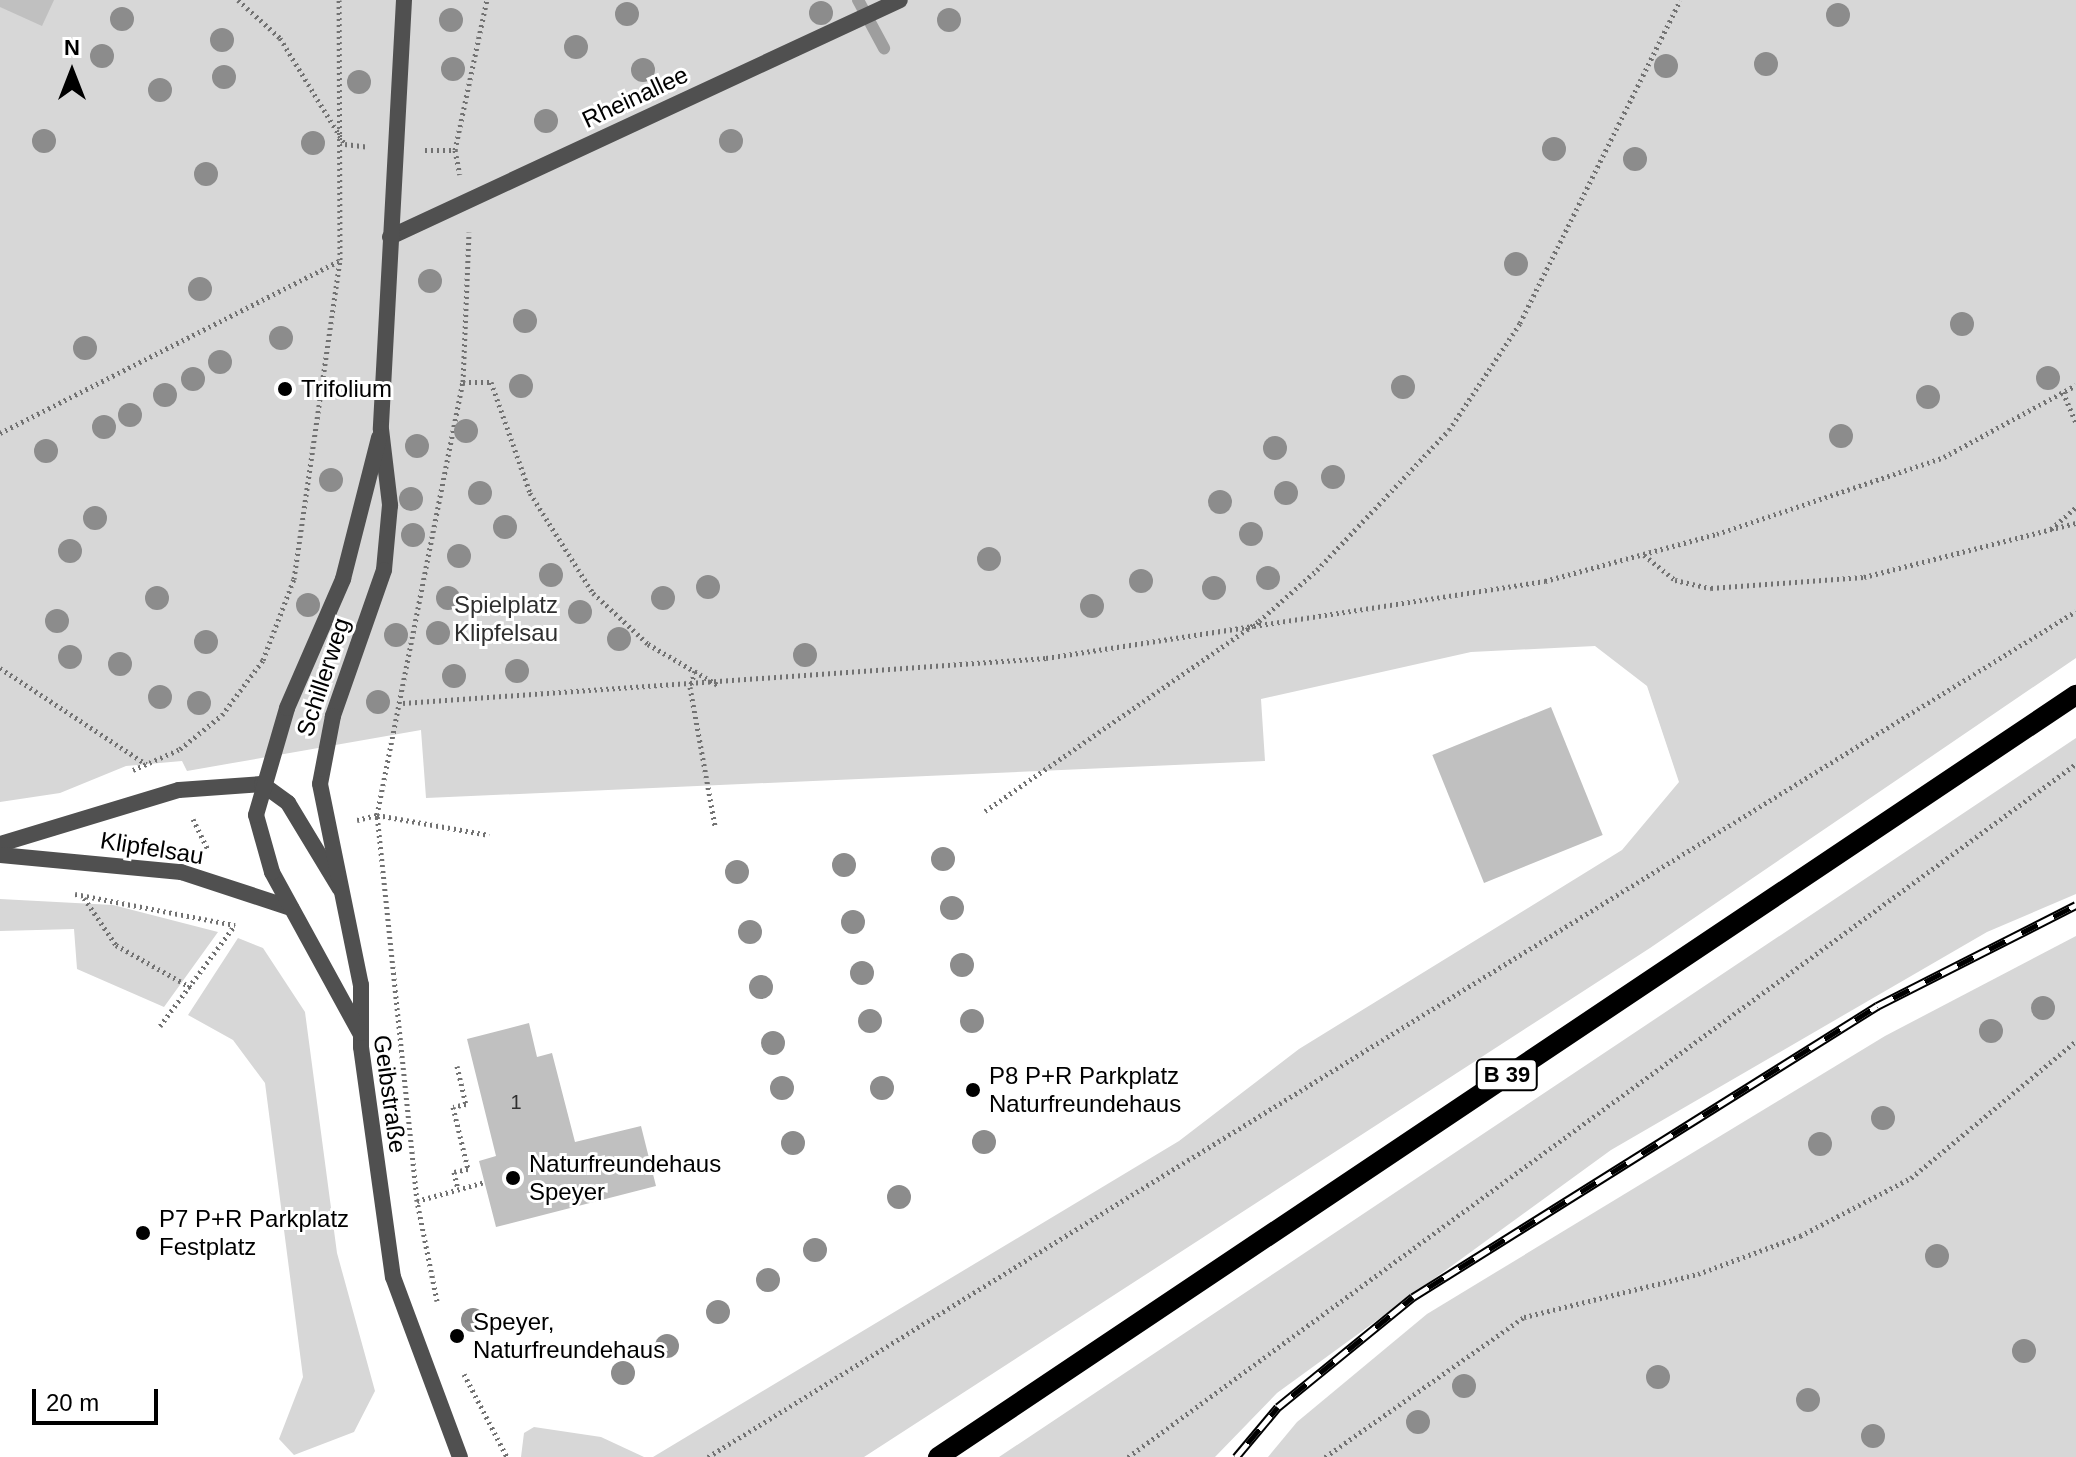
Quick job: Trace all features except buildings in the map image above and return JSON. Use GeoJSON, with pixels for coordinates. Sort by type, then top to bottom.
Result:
{"type":"FeatureCollection","features":[{"type":"Feature","properties":{"kind":"main road","name":"B 39"},"geometry":{"type":"LineString","coordinates":[[938,1457],[2076,695]]}},
{"type":"Feature","properties":{"kind":"street","name":"Schillerweg"},"geometry":{"type":"LineString","coordinates":[[360,1034],[359,971],[322,802],[323,754],[384,570],[390,505],[381,429],[404,0]]}},
{"type":"Feature","properties":{"kind":"street","name":"Rheinallee"},"geometry":{"type":"LineString","coordinates":[[390,237],[900,0]]}},
{"type":"Feature","properties":{"kind":"street","name":"Schillerweg"},"geometry":{"type":"LineString","coordinates":[[262,784],[343,579],[381,429]]}},
{"type":"Feature","properties":{"kind":"street","name":"Klipfelsau"},"geometry":{"type":"LineString","coordinates":[[0,844],[179,790],[262,784]]}},
{"type":"Feature","properties":{"kind":"street"},"geometry":{"type":"LineString","coordinates":[[262,784],[288,803],[340,889]]}},
{"type":"Feature","properties":{"kind":"street","name":"Geibstraße"},"geometry":{"type":"LineString","coordinates":[[262,784],[262,846],[291,908],[360,1034],[393,1277],[460,1457]]}},
{"type":"Feature","properties":{"kind":"street","name":"Klipfelsau"},"geometry":{"type":"LineString","coordinates":[[0,855],[181,872],[291,908]]}},
{"type":"Feature","properties":{"kind":"path"},"geometry":{"type":"LineString","coordinates":[[238,0],[280,38],[345,144]]}},
{"type":"Feature","properties":{"kind":"path"},"geometry":{"type":"LineString","coordinates":[[0,668],[146,764],[180,749],[222,715],[263,660],[294,579],[340,260],[345,144],[339,0]]}},
{"type":"Feature","properties":{"kind":"path"},"geometry":{"type":"LineString","coordinates":[[439,1309],[417,1201],[377,815],[403,703],[463,382],[465,203],[455,150],[487,0]]}},
{"type":"Feature","properties":{"kind":"path"},"geometry":{"type":"LineString","coordinates":[[985,811],[1259,621],[1317,570],[1449,430],[1520,323],[1680,0]]}},
{"type":"Feature","properties":{"kind":"path"},"geometry":{"type":"LineString","coordinates":[[396,150],[455,150]]}},
{"type":"Feature","properties":{"kind":"path"},"geometry":{"type":"LineString","coordinates":[[0,433],[340,260]]}},
{"type":"Feature","properties":{"kind":"path"},"geometry":{"type":"LineString","coordinates":[[463,382],[491,382],[530,493],[593,593],[648,644],[718,685]]}},
{"type":"Feature","properties":{"kind":"path"},"geometry":{"type":"LineString","coordinates":[[403,703],[690,687],[1046,658],[1259,621],[1545,581],[1643,554],[1944,457],[2076,385]]}},
{"type":"Feature","properties":{"kind":"path"},"geometry":{"type":"LineString","coordinates":[[2063,392],[2076,423]]}},
{"type":"Feature","properties":{"kind":"path"},"geometry":{"type":"LineString","coordinates":[[2047,532],[2076,507]]}},
{"type":"Feature","properties":{"kind":"path"},"geometry":{"type":"LineString","coordinates":[[1643,554],[1675,580],[1711,588],[1864,577],[2076,523]]}},
{"type":"Feature","properties":{"kind":"path"},"geometry":{"type":"LineString","coordinates":[[708,1457],[2076,611]]}},
{"type":"Feature","properties":{"kind":"path"},"geometry":{"type":"LineString","coordinates":[[695,671],[690,687],[715,826]]}},
{"type":"Feature","properties":{"kind":"path"},"geometry":{"type":"LineString","coordinates":[[1128,1457],[2076,764]]}},
{"type":"Feature","properties":{"kind":"path"},"geometry":{"type":"LineString","coordinates":[[377,815],[489,835]]}},
{"type":"Feature","properties":{"kind":"path"},"geometry":{"type":"LineString","coordinates":[[71,892],[84,898],[235,925],[192,988],[160,1026]]}},
{"type":"Feature","properties":{"kind":"path"},"geometry":{"type":"LineString","coordinates":[[84,898],[116,945],[192,988]]}},
{"type":"Feature","properties":{"kind":"path"},"geometry":{"type":"LineString","coordinates":[[1325,1457],[1524,1317],[1698,1274],[1800,1236],[1911,1178],[2076,1041]]}},
{"type":"Feature","properties":{"kind":"path"},"geometry":{"type":"LineString","coordinates":[[457,1066],[466,1104],[453,1107],[468,1169],[454,1172],[458,1189]]}},
{"type":"Feature","properties":{"kind":"path"},"geometry":{"type":"LineString","coordinates":[[417,1201],[485,1182]]}},
{"type":"Feature","properties":{"kind":"path"},"geometry":{"type":"LineString","coordinates":[[458,1360],[507,1457]]}},
{"type":"Feature","properties":{"kind":"green space","name":"Spielplatz Klipfelsau"},"geometry":{"type":"Polygon","coordinates":[[[0,0],[2076,0],[2076,658],[1650,948],[864,1457],[653,1457],[1179,1141],[1299,1049],[1622,850],[1679,782],[1647,686],[1595,646],[1471,652],[1261,699],[1265,761],[426,798],[421,730],[187,771],[182,761],[126,766],[60,793],[0,802],[0,0]]]}},
{"type":"Feature","properties":{"kind":"green space"},"geometry":{"type":"Polygon","coordinates":[[[2076,738],[2076,894],[1987,932],[1611,1150],[1277,1393],[1215,1457],[999,1457],[2076,738]]]}},
{"type":"Feature","properties":{"kind":"green space"},"geometry":{"type":"Polygon","coordinates":[[[0,899],[113,905],[218,932],[164,1007],[77,969],[74,929],[0,931],[0,899]]]}},
{"type":"Feature","properties":{"kind":"green space"},"geometry":{"type":"Polygon","coordinates":[[[2076,936],[2076,1457],[1268,1457],[1297,1422],[1427,1314],[1885,1036],[2076,936]]]}},
{"type":"Feature","properties":{"kind":"green space"},"geometry":{"type":"Polygon","coordinates":[[[238,938],[263,948],[305,1012],[337,1253],[375,1391],[354,1432],[294,1455],[279,1439],[303,1377],[265,1083],[233,1040],[188,1015],[238,938]]]}},
{"type":"Feature","properties":{"kind":"green space"},"geometry":{"type":"Polygon","coordinates":[[[534,1427],[601,1437],[644,1457],[521,1457],[524,1433],[534,1427]]]}},
{"type":"Feature","properties":{"kind":"waterway"},"geometry":{"type":"LineString","coordinates":[[858,0],[884,48]]}},
{"type":"Feature","properties":{"kind":"railway"},"geometry":{"type":"LineString","coordinates":[[1236,1457],[1278,1407],[1413,1297],[1877,1006],[2076,905]]}},
{"type":"Feature","properties":{"kind":"place","name":"Trifolium"},"geometry":{"type":"Point","coordinates":[285,389]}},
{"type":"Feature","properties":{"kind":"place","name":"P8 P+R Parkplatz Naturfreundehaus"},"geometry":{"type":"Point","coordinates":[973,1090]}},
{"type":"Feature","properties":{"kind":"place","name":"Naturfreundehaus Speyer"},"geometry":{"type":"Point","coordinates":[513,1178]}},
{"type":"Feature","properties":{"kind":"place","name":"P7 P+R Parkplatz Festplatz"},"geometry":{"type":"Point","coordinates":[143,1233]}},
{"type":"Feature","properties":{"kind":"place","name":"Speyer, Naturfreundehaus"},"geometry":{"type":"Point","coordinates":[457,1336]}}]}
